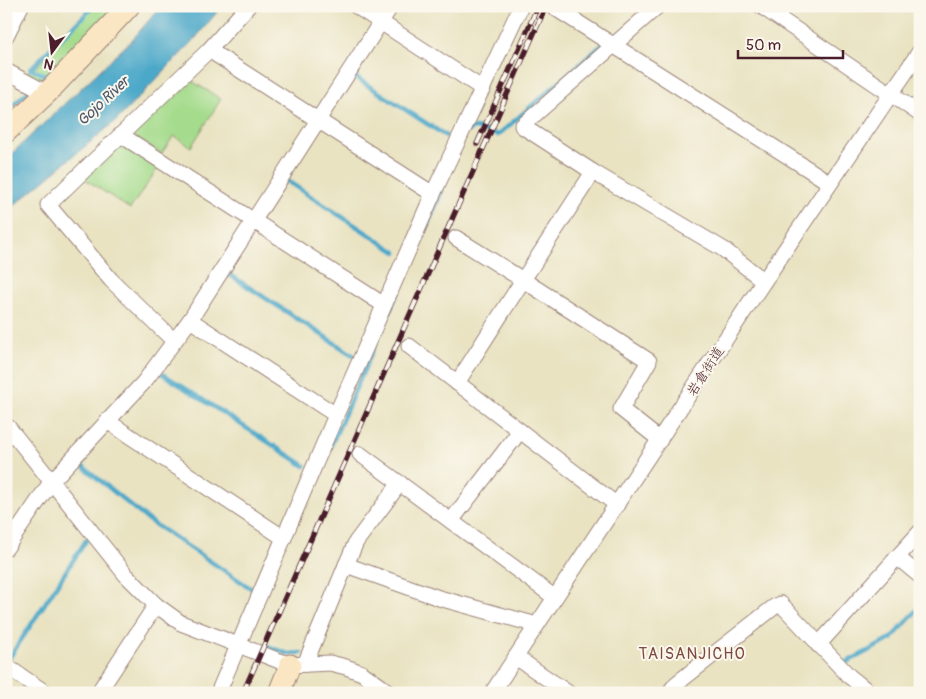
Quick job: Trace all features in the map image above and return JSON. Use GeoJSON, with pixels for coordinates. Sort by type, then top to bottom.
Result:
{"type":"FeatureCollection","features":[{"type":"Feature","properties":{"kind":"main road"},"geometry":{"type":"LineString","coordinates":[[6,132],[47,94],[129,6]]}},
{"type":"Feature","properties":{"kind":"main road"},"geometry":{"type":"LineString","coordinates":[[279,693],[298,665]]}},
{"type":"Feature","properties":{"kind":"street"},"geometry":{"type":"LineString","coordinates":[[6,36],[21,6]]}},
{"type":"Feature","properties":{"kind":"street"},"geometry":{"type":"LineString","coordinates":[[174,341],[111,280],[48,205],[209,50],[248,6]]}},
{"type":"Feature","properties":{"kind":"street"},"geometry":{"type":"LineString","coordinates":[[356,6],[483,90]]}},
{"type":"Feature","properties":{"kind":"street"},"geometry":{"type":"LineString","coordinates":[[6,548],[51,482],[144,382],[190,320],[391,6]]}},
{"type":"Feature","properties":{"kind":"street"},"geometry":{"type":"LineString","coordinates":[[218,693],[237,643],[384,305],[433,194],[521,6]]}},
{"type":"Feature","properties":{"kind":"street"},"geometry":{"type":"LineString","coordinates":[[658,6],[522,126],[593,172],[723,248],[764,281]]}},
{"type":"Feature","properties":{"kind":"street"},"geometry":{"type":"LineString","coordinates":[[761,6],[892,93],[920,114]]}},
{"type":"Feature","properties":{"kind":"street"},"geometry":{"type":"LineString","coordinates":[[555,8],[830,183]]}},
{"type":"Feature","properties":{"kind":"street"},"geometry":{"type":"LineString","coordinates":[[209,50],[433,194]]}},
{"type":"Feature","properties":{"kind":"street","name":"岩倉街道"},"geometry":{"type":"LineString","coordinates":[[492,693],[764,281],[920,51]]}},
{"type":"Feature","properties":{"kind":"street"},"geometry":{"type":"LineString","coordinates":[[6,71],[47,94]]}},
{"type":"Feature","properties":{"kind":"street"},"geometry":{"type":"LineString","coordinates":[[121,135],[384,305]]}},
{"type":"Feature","properties":{"kind":"street"},"geometry":{"type":"LineString","coordinates":[[457,383],[593,172]]}},
{"type":"Feature","properties":{"kind":"street"},"geometry":{"type":"LineString","coordinates":[[456,238],[649,362],[621,409],[660,440]]}},
{"type":"Feature","properties":{"kind":"street"},"geometry":{"type":"LineString","coordinates":[[190,320],[336,415]]}},
{"type":"Feature","properties":{"kind":"street"},"geometry":{"type":"LineString","coordinates":[[409,346],[616,505]]}},
{"type":"Feature","properties":{"kind":"street"},"geometry":{"type":"LineString","coordinates":[[107,421],[284,538]]}},
{"type":"Feature","properties":{"kind":"street"},"geometry":{"type":"LineString","coordinates":[[8,427],[126,575],[156,605],[181,623],[298,665],[330,663],[346,667],[362,673],[390,693]]}},
{"type":"Feature","properties":{"kind":"street"},"geometry":{"type":"LineString","coordinates":[[451,521],[520,431]]}},
{"type":"Feature","properties":{"kind":"street"},"geometry":{"type":"LineString","coordinates":[[360,454],[554,597]]}},
{"type":"Feature","properties":{"kind":"street"},"geometry":{"type":"LineString","coordinates":[[298,665],[356,542],[400,483]]}},
{"type":"Feature","properties":{"kind":"street"},"geometry":{"type":"LineString","coordinates":[[818,645],[920,532]]}},
{"type":"Feature","properties":{"kind":"street"},"geometry":{"type":"LineString","coordinates":[[898,557],[920,576]]}},
{"type":"Feature","properties":{"kind":"street"},"geometry":{"type":"LineString","coordinates":[[346,565],[440,598],[536,625]]}},
{"type":"Feature","properties":{"kind":"street"},"geometry":{"type":"LineString","coordinates":[[669,693],[676,684],[694,669],[774,607],[781,604],[809,632],[818,645],[849,676],[870,693]]}},
{"type":"Feature","properties":{"kind":"street"},"geometry":{"type":"LineString","coordinates":[[106,690],[156,605]]}},
{"type":"Feature","properties":{"kind":"street"},"geometry":{"type":"LineString","coordinates":[[516,657],[568,693]]}},
{"type":"Feature","properties":{"kind":"street"},"geometry":{"type":"LineString","coordinates":[[6,666],[46,693]]}},
{"type":"Feature","properties":{"kind":"green space"},"geometry":{"type":"Polygon","coordinates":[[[95,6],[122,6],[44,81],[27,74],[30,70],[44,76],[44,78],[47,75],[34,69],[95,6]]]}},
{"type":"Feature","properties":{"kind":"green space"},"geometry":{"type":"Polygon","coordinates":[[[185,77],[221,99],[191,147],[174,136],[161,154],[130,133],[185,77]]]}},
{"type":"Feature","properties":{"kind":"green space"},"geometry":{"type":"Polygon","coordinates":[[[118,143],[158,168],[130,209],[82,177],[118,143]]]}},
{"type":"Feature","properties":{"kind":"water","name":"Gojo River"},"geometry":{"type":"Polygon","coordinates":[[[161,6],[222,6],[194,40],[117,120],[6,212],[6,159],[132,40],[161,6]]]}},
{"type":"Feature","properties":{"kind":"waterway"},"geometry":{"type":"LineString","coordinates":[[44,77],[46,75],[30,69],[94,6]]}},
{"type":"Feature","properties":{"kind":"waterway"},"geometry":{"type":"LineString","coordinates":[[469,131],[476,128],[498,135],[601,46]]}},
{"type":"Feature","properties":{"kind":"waterway"},"geometry":{"type":"LineString","coordinates":[[355,77],[446,136]]}},
{"type":"Feature","properties":{"kind":"waterway"},"geometry":{"type":"LineString","coordinates":[[6,111],[29,91],[27,87]]}},
{"type":"Feature","properties":{"kind":"waterway"},"geometry":{"type":"LineString","coordinates":[[287,181],[396,252]]}},
{"type":"Feature","properties":{"kind":"waterway"},"geometry":{"type":"LineString","coordinates":[[325,459],[442,191]]}},
{"type":"Feature","properties":{"kind":"waterway"},"geometry":{"type":"LineString","coordinates":[[227,273],[353,355]]}},
{"type":"Feature","properties":{"kind":"waterway"},"geometry":{"type":"LineString","coordinates":[[163,374],[305,466]]}},
{"type":"Feature","properties":{"kind":"waterway"},"geometry":{"type":"LineString","coordinates":[[61,485],[62,480],[79,463],[148,520],[252,589]]}},
{"type":"Feature","properties":{"kind":"waterway"},"geometry":{"type":"LineString","coordinates":[[8,660],[87,539]]}},
{"type":"Feature","properties":{"kind":"waterway"},"geometry":{"type":"LineString","coordinates":[[847,662],[891,639],[920,607]]}},
{"type":"Feature","properties":{"kind":"waterway"},"geometry":{"type":"LineString","coordinates":[[268,646],[288,654],[301,653]]}},
{"type":"Feature","properties":{"kind":"railway"},"geometry":{"type":"LineString","coordinates":[[477,144],[538,6]]}},
{"type":"Feature","properties":{"kind":"railway"},"geometry":{"type":"LineString","coordinates":[[243,693],[546,6]]}},
{"type":"Feature","properties":{"kind":"district","name":"TAISANJICHO"},"geometry":{"type":"Point","coordinates":[692,653]}}]}
